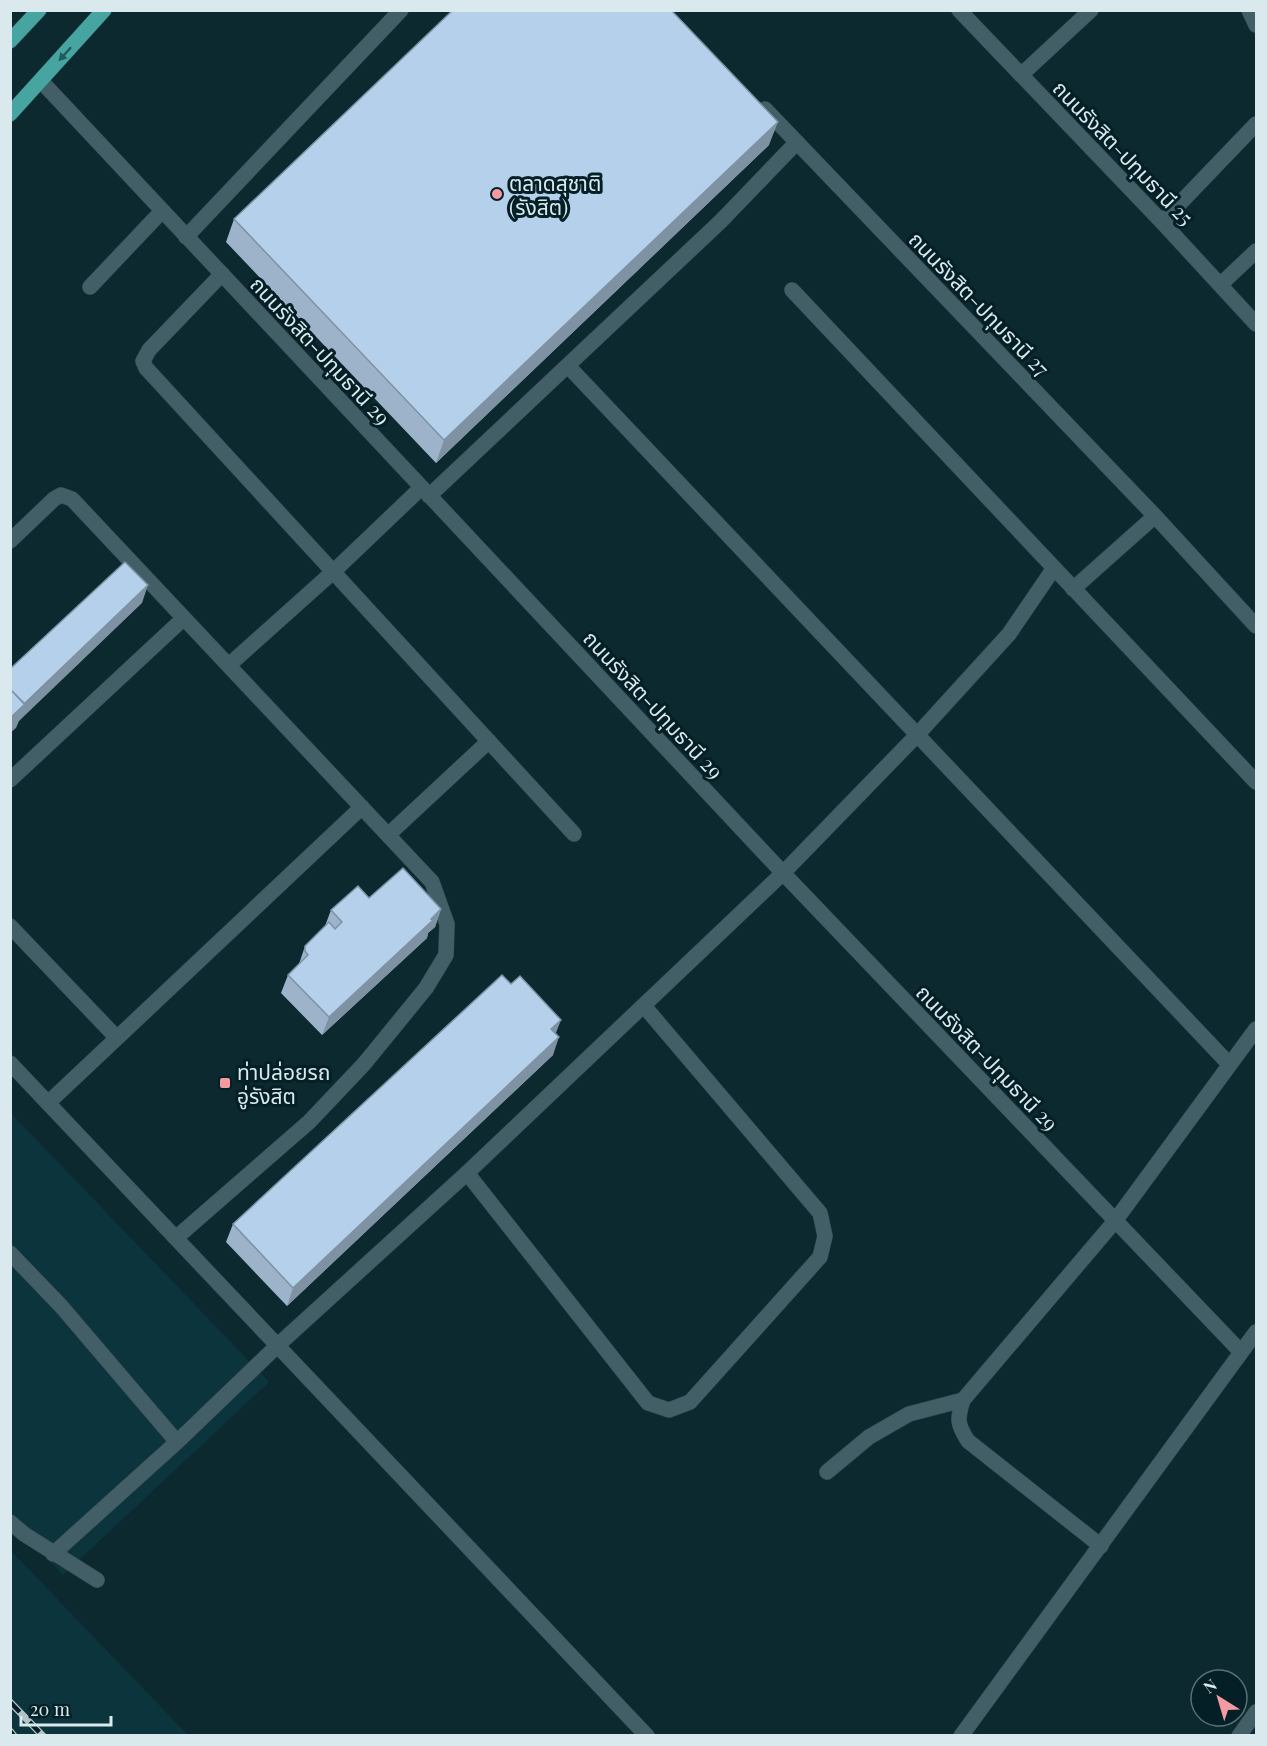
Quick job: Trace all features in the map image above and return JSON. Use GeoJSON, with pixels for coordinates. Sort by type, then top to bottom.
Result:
{"type":"FeatureCollection","features":[{"type":"Feature","properties":{"kind":"main road"},"geometry":{"type":"LineString","coordinates":[[10,41],[39,10]]}},
{"type":"Feature","properties":{"kind":"main road"},"geometry":{"type":"LineString","coordinates":[[10,114],[104,10]]}},
{"type":"Feature","properties":{"kind":"street"},"geometry":{"type":"LineString","coordinates":[[186,237],[401,10]]}},
{"type":"Feature","properties":{"kind":"street","name":"ถนนรังสิต-ปทุมธานี 25"},"geometry":{"type":"LineString","coordinates":[[959,10],[1257,324]]}},
{"type":"Feature","properties":{"kind":"street"},"geometry":{"type":"LineString","coordinates":[[1021,75],[1091,10]]}},
{"type":"Feature","properties":{"kind":"street"},"geometry":{"type":"LineString","coordinates":[[1249,10],[1257,25]]}},
{"type":"Feature","properties":{"kind":"street","name":"ถนนรังสิต-ปทุมธานี 29"},"geometry":{"type":"LineString","coordinates":[[41,81],[783,873],[1241,1352]]}},
{"type":"Feature","properties":{"kind":"street","name":"ถนนรังสิต-ปทุมธานี 27"},"geometry":{"type":"LineString","coordinates":[[756,100],[1155,516],[1257,626]]}},
{"type":"Feature","properties":{"kind":"street"},"geometry":{"type":"LineString","coordinates":[[1162,222],[1257,124]]}},
{"type":"Feature","properties":{"kind":"street"},"geometry":{"type":"LineString","coordinates":[[229,665],[568,366],[721,221],[797,142]]}},
{"type":"Feature","properties":{"kind":"street"},"geometry":{"type":"LineString","coordinates":[[90,287],[162,211]]}},
{"type":"Feature","properties":{"kind":"street"},"geometry":{"type":"LineString","coordinates":[[1220,285],[1257,250]]}},
{"type":"Feature","properties":{"kind":"street"},"geometry":{"type":"LineString","coordinates":[[222,274],[149,350],[143,361],[149,373],[334,571],[574,834]]}},
{"type":"Feature","properties":{"kind":"street"},"geometry":{"type":"LineString","coordinates":[[792,290],[1257,782]]}},
{"type":"Feature","properties":{"kind":"street"},"geometry":{"type":"LineString","coordinates":[[568,366],[1229,1064]]}},
{"type":"Feature","properties":{"kind":"street"},"geometry":{"type":"LineString","coordinates":[[10,542],[54,499],[61,495],[72,499],[432,882],[447,924],[446,955],[426,988],[356,1072],[309,1122],[177,1237]]}},
{"type":"Feature","properties":{"kind":"street"},"geometry":{"type":"LineString","coordinates":[[1073,589],[1155,516]]}},
{"type":"Feature","properties":{"kind":"street"},"geometry":{"type":"LineString","coordinates":[[53,1554],[467,1173],[783,873],[917,735],[1009,633],[1054,568]]}},
{"type":"Feature","properties":{"kind":"street"},"geometry":{"type":"LineString","coordinates":[[10,780],[184,618]]}},
{"type":"Feature","properties":{"kind":"street"},"geometry":{"type":"LineString","coordinates":[[388,835],[489,741]]}},
{"type":"Feature","properties":{"kind":"street"},"geometry":{"type":"LineString","coordinates":[[48,1103],[362,807]]}},
{"type":"Feature","properties":{"kind":"street"},"geometry":{"type":"LineString","coordinates":[[10,926],[117,1038]]}},
{"type":"Feature","properties":{"kind":"street"},"geometry":{"type":"LineString","coordinates":[[467,1173],[648,1403],[669,1410],[690,1402],[820,1257],[825,1236],[820,1213],[644,1006]]}},
{"type":"Feature","properties":{"kind":"street"},"geometry":{"type":"LineString","coordinates":[[1101,1546],[968,1441],[959,1428],[958,1415],[963,1400],[1115,1221],[1257,1029]]}},
{"type":"Feature","properties":{"kind":"street"},"geometry":{"type":"LineString","coordinates":[[10,1063],[647,1736]]}},
{"type":"Feature","properties":{"kind":"street"},"geometry":{"type":"LineString","coordinates":[[10,1253],[61,1306],[177,1442]]}},
{"type":"Feature","properties":{"kind":"street"},"geometry":{"type":"LineString","coordinates":[[962,1736],[1257,1332]]}},
{"type":"Feature","properties":{"kind":"street"},"geometry":{"type":"LineString","coordinates":[[827,1472],[869,1437],[909,1414],[963,1400]]}},
{"type":"Feature","properties":{"kind":"street"},"geometry":{"type":"LineString","coordinates":[[10,1522],[53,1554],[97,1580]]}},
{"type":"Feature","properties":{"kind":"street"},"geometry":{"type":"LineString","coordinates":[[1239,1736],[1257,1712]]}},
{"type":"Feature","properties":{"kind":"shaded area"},"geometry":{"type":"Polygon","coordinates":[[[10,1112],[269,1382],[63,1575],[11,1520],[10,1112]]]}},
{"type":"Feature","properties":{"kind":"shaded area"},"geometry":{"type":"Polygon","coordinates":[[[11,1551],[188,1735],[11,1735],[11,1551]]]}},
{"type":"Feature","properties":{"kind":"building","name":"ตลาดสุชาติ (รังสิต)"},"geometry":{"type":"Polygon","coordinates":[[[453,10],[671,10],[778,122],[444,440],[234,219],[453,10]]]}},
{"type":"Feature","properties":{"kind":"building"},"geometry":{"type":"Polygon","coordinates":[[[125,562],[148,585],[24,704],[10,689],[10,669],[125,562]]]}},
{"type":"Feature","properties":{"kind":"building"},"geometry":{"type":"Polygon","coordinates":[[[10,689],[25,704],[10,718],[10,689]]]}},
{"type":"Feature","properties":{"kind":"building"},"geometry":{"type":"Polygon","coordinates":[[[403,868],[441,909],[431,919],[433,920],[329,1017],[288,975],[308,955],[305,946],[329,922],[335,929],[342,922],[331,910],[358,886],[369,898],[403,868]]]}},
{"type":"Feature","properties":{"kind":"building"},"geometry":{"type":"Polygon","coordinates":[[[502,975],[511,984],[520,976],[561,1020],[551,1029],[559,1037],[293,1288],[233,1224],[502,975]]]}},
{"type":"Feature","properties":{"kind":"railway"},"geometry":{"type":"LineString","coordinates":[[10,1702],[43,1736]]}},
{"type":"Feature","properties":{"kind":"railway"},"geometry":{"type":"LineString","coordinates":[[10,1731],[14,1736]]}},
{"type":"Feature","properties":{"kind":"place","name":"ตลาดสุชาติ (รังสิต)"},"geometry":{"type":"Point","coordinates":[497,194]}},
{"type":"Feature","properties":{"kind":"place","name":"ท่าปล่อยรถ อู่รังสิต"},"geometry":{"type":"Point","coordinates":[225,1083]}}]}
